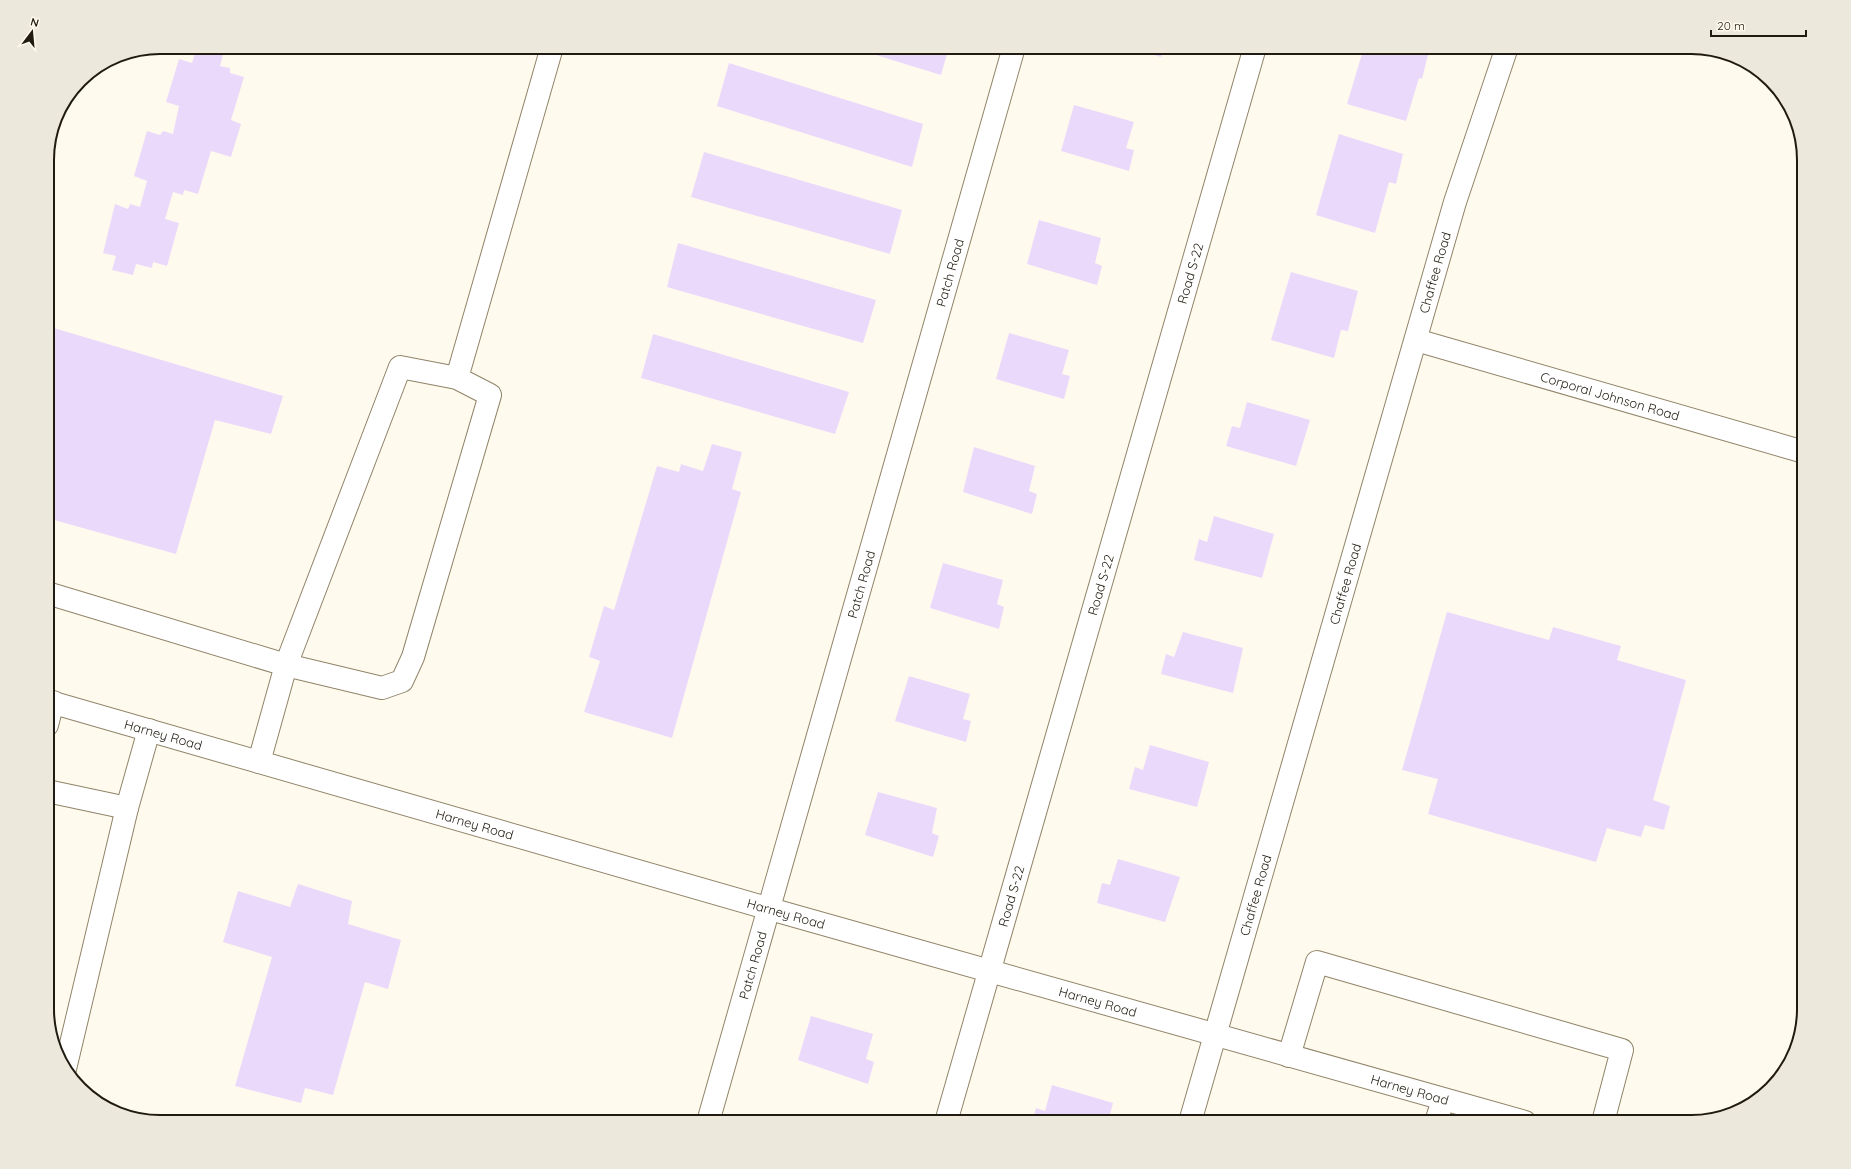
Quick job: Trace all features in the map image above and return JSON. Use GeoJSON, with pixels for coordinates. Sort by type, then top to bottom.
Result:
{"type":"FeatureCollection","features":[{"type":"Feature","properties":{"kind":"street"},"geometry":{"type":"LineString","coordinates":[[457,378],[550,54]]}},
{"type":"Feature","properties":{"kind":"street","name":"Patch Road"},"geometry":{"type":"LineString","coordinates":[[710,1115],[770,909],[1012,54]]}},
{"type":"Feature","properties":{"kind":"street","name":"Road S-22"},"geometry":{"type":"LineString","coordinates":[[948,1115],[988,971],[1253,54]]}},
{"type":"Feature","properties":{"kind":"street","name":"Chaffee Road"},"geometry":{"type":"LineString","coordinates":[[1192,1115],[1455,202],[1505,54]]}},
{"type":"Feature","properties":{"kind":"street","name":"Corporal Johnson Road"},"geometry":{"type":"LineString","coordinates":[[1416,340],[1797,450]]}},
{"type":"Feature","properties":{"kind":"street"},"geometry":{"type":"LineString","coordinates":[[54,595],[286,665],[382,688],[402,680],[413,657],[490,395],[457,378],[400,367],[286,665],[259,762]]}},
{"type":"Feature","properties":{"kind":"street","name":"Harney Road"},"geometry":{"type":"LineString","coordinates":[[54,702],[770,909],[1499,1115]]}},
{"type":"Feature","properties":{"kind":"street"},"geometry":{"type":"LineString","coordinates":[[67,1060],[127,808],[149,730]]}},
{"type":"Feature","properties":{"kind":"street"},"geometry":{"type":"LineString","coordinates":[[54,792],[127,808]]}},
{"type":"Feature","properties":{"kind":"street"},"geometry":{"type":"LineString","coordinates":[[1289,1056],[1317,962],[1622,1050],[1605,1115]]}},
{"type":"Feature","properties":{"kind":"street"},"geometry":{"type":"LineString","coordinates":[[1438,1115],[1443,1100]]}},
{"type":"Feature","properties":{"kind":"building"},"geometry":{"type":"Polygon","coordinates":[[[195,54],[223,54],[220,66],[230,68],[230,73],[244,77],[231,120],[241,124],[231,157],[211,151],[198,194],[184,190],[183,195],[173,192],[165,219],[179,223],[167,266],[153,262],[152,268],[136,264],[133,275],[112,270],[116,256],[103,253],[115,204],[128,209],[130,204],[140,207],[147,181],[134,176],[147,131],[160,135],[163,131],[173,134],[179,106],[166,102],[179,59],[192,63],[195,54]]]}},
{"type":"Feature","properties":{"kind":"building"},"geometry":{"type":"Polygon","coordinates":[[[873,54],[947,54],[941,75],[873,54]]]}},
{"type":"Feature","properties":{"kind":"building"},"geometry":{"type":"Polygon","coordinates":[[[1150,54],[1162,54],[1161,57],[1150,54]]]}},
{"type":"Feature","properties":{"kind":"building"},"geometry":{"type":"Polygon","coordinates":[[[1362,54],[1428,54],[1422,79],[1419,78],[1406,121],[1347,104],[1362,54]]]}},
{"type":"Feature","properties":{"kind":"building"},"geometry":{"type":"Polygon","coordinates":[[[729,63],[923,124],[912,167],[717,106],[729,63]]]}},
{"type":"Feature","properties":{"kind":"building"},"geometry":{"type":"Polygon","coordinates":[[[1074,105],[1134,122],[1126,148],[1134,150],[1129,171],[1061,151],[1074,105]]]}},
{"type":"Feature","properties":{"kind":"building"},"geometry":{"type":"Polygon","coordinates":[[[1339,134],[1403,154],[1396,184],[1389,182],[1375,233],[1316,215],[1339,134]]]}},
{"type":"Feature","properties":{"kind":"building"},"geometry":{"type":"Polygon","coordinates":[[[704,152],[902,210],[890,254],[691,197],[704,152]]]}},
{"type":"Feature","properties":{"kind":"building"},"geometry":{"type":"Polygon","coordinates":[[[1039,220],[1101,238],[1095,263],[1102,266],[1097,285],[1027,264],[1039,220]]]}},
{"type":"Feature","properties":{"kind":"building"},"geometry":{"type":"Polygon","coordinates":[[[678,243],[876,300],[863,343],[667,287],[678,243]]]}},
{"type":"Feature","properties":{"kind":"building"},"geometry":{"type":"Polygon","coordinates":[[[1291,272],[1358,291],[1348,331],[1341,330],[1334,358],[1271,340],[1291,272]]]}},
{"type":"Feature","properties":{"kind":"building"},"geometry":{"type":"Polygon","coordinates":[[[54,328],[283,396],[271,434],[215,420],[176,554],[54,520],[54,328]]]}},
{"type":"Feature","properties":{"kind":"building"},"geometry":{"type":"Polygon","coordinates":[[[1009,333],[1069,350],[1062,374],[1070,376],[1064,399],[996,379],[1009,333]]]}},
{"type":"Feature","properties":{"kind":"building"},"geometry":{"type":"Polygon","coordinates":[[[653,334],[849,392],[835,434],[641,378],[653,334]]]}},
{"type":"Feature","properties":{"kind":"building"},"geometry":{"type":"Polygon","coordinates":[[[1247,402],[1310,420],[1296,466],[1226,446],[1232,426],[1240,428],[1247,402]]]}},
{"type":"Feature","properties":{"kind":"building"},"geometry":{"type":"Polygon","coordinates":[[[712,444],[742,452],[732,489],[741,492],[672,738],[584,712],[600,661],[589,657],[604,606],[614,610],[657,466],[679,472],[681,464],[703,471],[712,444]]]}},
{"type":"Feature","properties":{"kind":"building"},"geometry":{"type":"Polygon","coordinates":[[[974,447],[1035,466],[1029,491],[1037,494],[1032,514],[963,492],[974,447]]]}},
{"type":"Feature","properties":{"kind":"building"},"geometry":{"type":"Polygon","coordinates":[[[1214,516],[1274,534],[1262,578],[1194,560],[1199,539],[1207,542],[1214,516]]]}},
{"type":"Feature","properties":{"kind":"building"},"geometry":{"type":"Polygon","coordinates":[[[943,563],[1003,580],[997,604],[1004,607],[999,629],[930,608],[943,563]]]}},
{"type":"Feature","properties":{"kind":"building"},"geometry":{"type":"Polygon","coordinates":[[[1447,612],[1549,640],[1553,627],[1621,646],[1617,660],[1686,680],[1653,800],[1670,806],[1664,830],[1645,825],[1641,837],[1607,828],[1596,862],[1428,814],[1438,779],[1402,770],[1447,612]]]}},
{"type":"Feature","properties":{"kind":"building"},"geometry":{"type":"Polygon","coordinates":[[[1183,632],[1243,648],[1233,693],[1161,674],[1166,654],[1174,657],[1183,632]]]}},
{"type":"Feature","properties":{"kind":"building"},"geometry":{"type":"Polygon","coordinates":[[[909,676],[970,694],[963,719],[971,721],[966,742],[895,721],[909,676]]]}},
{"type":"Feature","properties":{"kind":"building"},"geometry":{"type":"Polygon","coordinates":[[[1150,745],[1209,762],[1197,807],[1129,789],[1135,767],[1143,770],[1150,745]]]}},
{"type":"Feature","properties":{"kind":"building"},"geometry":{"type":"Polygon","coordinates":[[[878,792],[937,808],[932,833],[939,836],[933,857],[865,835],[878,792]]]}},
{"type":"Feature","properties":{"kind":"building"},"geometry":{"type":"Polygon","coordinates":[[[1118,859],[1180,877],[1165,922],[1097,903],[1102,883],[1110,885],[1118,859]]]}},
{"type":"Feature","properties":{"kind":"building"},"geometry":{"type":"Polygon","coordinates":[[[298,884],[352,901],[348,924],[401,940],[388,989],[365,982],[333,1095],[305,1088],[301,1103],[235,1086],[272,957],[223,942],[238,891],[290,907],[298,884]]]}},
{"type":"Feature","properties":{"kind":"building"},"geometry":{"type":"Polygon","coordinates":[[[811,1016],[873,1034],[866,1059],[874,1062],[868,1084],[798,1060],[811,1016]]]}},
{"type":"Feature","properties":{"kind":"building"},"geometry":{"type":"Polygon","coordinates":[[[1052,1085],[1113,1103],[1110,1115],[1034,1115],[1036,1108],[1045,1111],[1052,1085]]]}}]}
